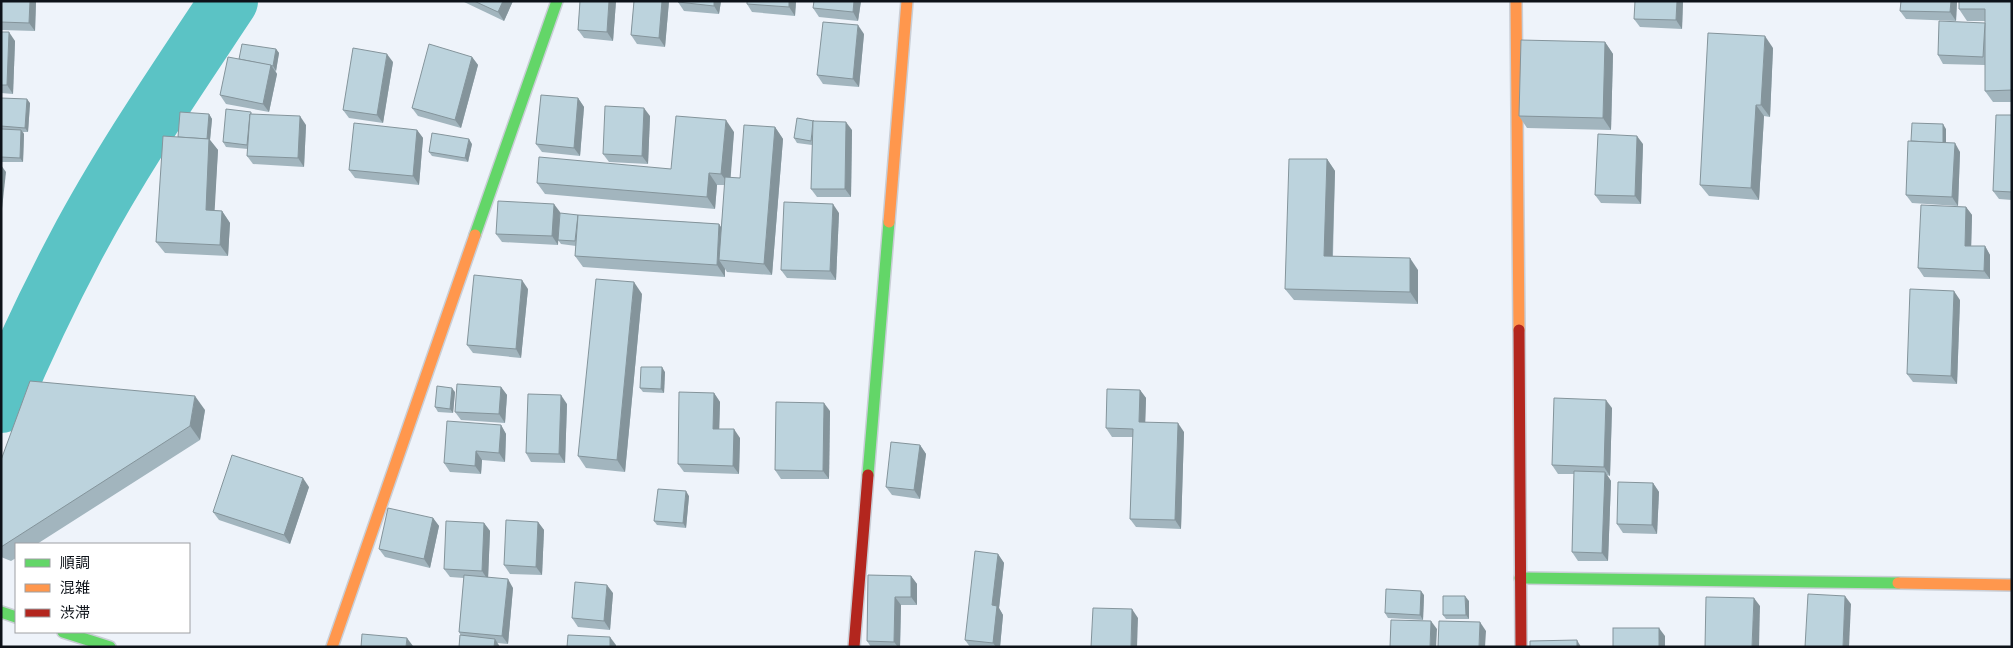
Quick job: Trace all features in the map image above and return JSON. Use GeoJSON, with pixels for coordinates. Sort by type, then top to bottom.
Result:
{"type":"FeatureCollection","features":[{"type":"Feature","properties":{"kind":"street"},"geometry":{"type":"LineString","coordinates":[[332,647],[557,1]]}},
{"type":"Feature","properties":{"kind":"street"},"geometry":{"type":"LineString","coordinates":[[854,647],[907,1]]}},
{"type":"Feature","properties":{"kind":"street"},"geometry":{"type":"LineString","coordinates":[[1516,1],[1521,647]]}},
{"type":"Feature","properties":{"kind":"street"},"geometry":{"type":"LineString","coordinates":[[1520,578],[2012,585]]}},
{"type":"Feature","properties":{"kind":"street"},"geometry":{"type":"LineString","coordinates":[[1,612],[15,617]]}},
{"type":"Feature","properties":{"kind":"street"},"geometry":{"type":"LineString","coordinates":[[66,633],[110,647]]}},
{"type":"Feature","properties":{"kind":"building"},"geometry":{"type":"Polygon","coordinates":[[[1,1],[30,1],[29,23],[1,22],[1,1]]]}},
{"type":"Feature","properties":{"kind":"building"},"geometry":{"type":"Polygon","coordinates":[[[474,1],[503,1],[498,12],[474,1]]]}},
{"type":"Feature","properties":{"kind":"building"},"geometry":{"type":"Polygon","coordinates":[[[580,1],[609,1],[607,32],[578,30],[580,1]]]}},
{"type":"Feature","properties":{"kind":"building"},"geometry":{"type":"Polygon","coordinates":[[[634,1],[662,1],[659,38],[631,35],[634,1]]]}},
{"type":"Feature","properties":{"kind":"building"},"geometry":{"type":"Polygon","coordinates":[[[714,1],[714,6],[678,2],[714,1]]]}},
{"type":"Feature","properties":{"kind":"building"},"geometry":{"type":"Polygon","coordinates":[[[747,1],[789,1],[789,7],[747,4],[747,1]]]}},
{"type":"Feature","properties":{"kind":"building"},"geometry":{"type":"Polygon","coordinates":[[[814,1],[854,1],[853,12],[813,8],[814,1]]]}},
{"type":"Feature","properties":{"kind":"building"},"geometry":{"type":"Polygon","coordinates":[[[1635,1],[1677,1],[1676,20],[1634,19],[1635,1]]]}},
{"type":"Feature","properties":{"kind":"building"},"geometry":{"type":"Polygon","coordinates":[[[1901,1],[1951,1],[1950,12],[1900,11],[1901,1]]]}},
{"type":"Feature","properties":{"kind":"building"},"geometry":{"type":"Polygon","coordinates":[[[1959,1],[2012,1],[2012,90],[1985,91],[1985,9],[1959,9],[1959,1]]]}},
{"type":"Feature","properties":{"kind":"building"},"geometry":{"type":"Polygon","coordinates":[[[1939,21],[1985,23],[1983,57],[1938,55],[1939,21]]]}},
{"type":"Feature","properties":{"kind":"building"},"geometry":{"type":"Polygon","coordinates":[[[823,22],[858,25],[853,79],[817,75],[823,22]]]}},
{"type":"Feature","properties":{"kind":"building"},"geometry":{"type":"Polygon","coordinates":[[[1,32],[9,32],[7,85],[1,85],[1,32]]]}},
{"type":"Feature","properties":{"kind":"building"},"geometry":{"type":"Polygon","coordinates":[[[1708,33],[1765,36],[1761,105],[1756,105],[1751,188],[1700,185],[1708,33]]]}},
{"type":"Feature","properties":{"kind":"building"},"geometry":{"type":"Polygon","coordinates":[[[1521,40],[1605,42],[1603,118],[1519,116],[1521,40]]]}},
{"type":"Feature","properties":{"kind":"building"},"geometry":{"type":"Polygon","coordinates":[[[242,44],[276,49],[273,66],[239,59],[242,44]]]}},
{"type":"Feature","properties":{"kind":"building"},"geometry":{"type":"Polygon","coordinates":[[[429,44],[472,57],[455,120],[412,108],[429,44]]]}},
{"type":"Feature","properties":{"kind":"building"},"geometry":{"type":"Polygon","coordinates":[[[353,48],[387,54],[377,115],[343,110],[353,48]]]}},
{"type":"Feature","properties":{"kind":"building"},"geometry":{"type":"Polygon","coordinates":[[[228,57],[271,65],[263,104],[220,95],[228,57]]]}},
{"type":"Feature","properties":{"kind":"building"},"geometry":{"type":"Polygon","coordinates":[[[541,95],[578,98],[574,148],[536,144],[541,95]]]}},
{"type":"Feature","properties":{"kind":"building"},"geometry":{"type":"Polygon","coordinates":[[[1,98],[27,99],[25,128],[1,126],[1,98]]]}},
{"type":"Feature","properties":{"kind":"building"},"geometry":{"type":"Polygon","coordinates":[[[605,106],[644,108],[642,156],[603,154],[605,106]]]}},
{"type":"Feature","properties":{"kind":"building"},"geometry":{"type":"Polygon","coordinates":[[[226,109],[251,112],[247,145],[223,142],[226,109]]]}},
{"type":"Feature","properties":{"kind":"building"},"geometry":{"type":"Polygon","coordinates":[[[180,112],[209,114],[207,139],[178,137],[180,112]]]}},
{"type":"Feature","properties":{"kind":"building"},"geometry":{"type":"Polygon","coordinates":[[[250,114],[300,116],[298,158],[247,156],[250,114]]]}},
{"type":"Feature","properties":{"kind":"building"},"geometry":{"type":"Polygon","coordinates":[[[1996,115],[2012,115],[2012,192],[1993,191],[1996,115]]]}},
{"type":"Feature","properties":{"kind":"building"},"geometry":{"type":"Polygon","coordinates":[[[676,116],[726,120],[721,174],[709,173],[707,197],[537,183],[539,157],[671,169],[676,116]]]}},
{"type":"Feature","properties":{"kind":"building"},"geometry":{"type":"Polygon","coordinates":[[[797,118],[814,121],[811,141],[794,138],[797,118]]]}},
{"type":"Feature","properties":{"kind":"building"},"geometry":{"type":"Polygon","coordinates":[[[813,121],[846,122],[845,189],[811,189],[813,121]]]}},
{"type":"Feature","properties":{"kind":"building"},"geometry":{"type":"Polygon","coordinates":[[[354,123],[417,130],[413,176],[349,170],[354,123]]]}},
{"type":"Feature","properties":{"kind":"building"},"geometry":{"type":"Polygon","coordinates":[[[1912,123],[1943,124],[1943,143],[1911,141],[1912,123]]]}},
{"type":"Feature","properties":{"kind":"building"},"geometry":{"type":"Polygon","coordinates":[[[744,125],[775,127],[764,264],[719,260],[725,177],[740,178],[744,125]]]}},
{"type":"Feature","properties":{"kind":"building"},"geometry":{"type":"Polygon","coordinates":[[[1,129],[21,130],[20,158],[1,157],[1,129]]]}},
{"type":"Feature","properties":{"kind":"building"},"geometry":{"type":"Polygon","coordinates":[[[432,133],[469,139],[465,158],[429,152],[432,133]]]}},
{"type":"Feature","properties":{"kind":"building"},"geometry":{"type":"Polygon","coordinates":[[[1598,134],[1637,136],[1635,196],[1595,195],[1598,134]]]}},
{"type":"Feature","properties":{"kind":"building"},"geometry":{"type":"Polygon","coordinates":[[[163,136],[209,139],[206,210],[222,211],[220,245],[156,242],[163,136]]]}},
{"type":"Feature","properties":{"kind":"building"},"geometry":{"type":"Polygon","coordinates":[[[1908,141],[1955,143],[1952,197],[1906,195],[1908,141]]]}},
{"type":"Feature","properties":{"kind":"building"},"geometry":{"type":"Polygon","coordinates":[[[1289,159],[1327,159],[1324,256],[1410,258],[1410,292],[1285,289],[1289,159]]]}},
{"type":"Feature","properties":{"kind":"building"},"geometry":{"type":"Polygon","coordinates":[[[498,201],[554,204],[552,236],[496,234],[498,201]]]}},
{"type":"Feature","properties":{"kind":"building"},"geometry":{"type":"Polygon","coordinates":[[[784,202],[833,204],[830,271],[781,270],[784,202]]]}},
{"type":"Feature","properties":{"kind":"building"},"geometry":{"type":"Polygon","coordinates":[[[1921,205],[1966,207],[1965,246],[1985,246],[1984,271],[1918,268],[1921,205]]]}},
{"type":"Feature","properties":{"kind":"building"},"geometry":{"type":"Polygon","coordinates":[[[560,213],[578,215],[575,241],[558,240],[560,213]]]}},
{"type":"Feature","properties":{"kind":"building"},"geometry":{"type":"Polygon","coordinates":[[[578,215],[719,224],[717,265],[575,256],[578,215]]]}},
{"type":"Feature","properties":{"kind":"building"},"geometry":{"type":"Polygon","coordinates":[[[474,275],[522,280],[516,349],[467,345],[474,275]]]}},
{"type":"Feature","properties":{"kind":"building"},"geometry":{"type":"Polygon","coordinates":[[[596,279],[634,282],[617,460],[578,456],[596,279]]]}},
{"type":"Feature","properties":{"kind":"building"},"geometry":{"type":"Polygon","coordinates":[[[1910,289],[1954,291],[1951,376],[1907,374],[1910,289]]]}},
{"type":"Feature","properties":{"kind":"building"},"geometry":{"type":"Polygon","coordinates":[[[641,367],[662,367],[661,389],[640,388],[641,367]]]}},
{"type":"Feature","properties":{"kind":"building"},"geometry":{"type":"Polygon","coordinates":[[[30,381],[195,396],[190,426],[1,547],[1,460],[30,381]]]}},
{"type":"Feature","properties":{"kind":"building"},"geometry":{"type":"Polygon","coordinates":[[[457,384],[501,387],[499,414],[455,412],[457,384]]]}},
{"type":"Feature","properties":{"kind":"building"},"geometry":{"type":"Polygon","coordinates":[[[437,386],[452,388],[450,409],[435,407],[437,386]]]}},
{"type":"Feature","properties":{"kind":"building"},"geometry":{"type":"Polygon","coordinates":[[[1107,389],[1140,390],[1139,422],[1178,423],[1175,520],[1130,519],[1133,429],[1106,428],[1107,389]]]}},
{"type":"Feature","properties":{"kind":"building"},"geometry":{"type":"Polygon","coordinates":[[[679,392],[714,393],[713,429],[734,429],[733,466],[678,464],[679,392]]]}},
{"type":"Feature","properties":{"kind":"building"},"geometry":{"type":"Polygon","coordinates":[[[528,394],[561,395],[559,454],[526,453],[528,394]]]}},
{"type":"Feature","properties":{"kind":"building"},"geometry":{"type":"Polygon","coordinates":[[[1554,398],[1606,400],[1604,467],[1552,465],[1554,398]]]}},
{"type":"Feature","properties":{"kind":"building"},"geometry":{"type":"Polygon","coordinates":[[[776,402],[824,403],[823,471],[775,470],[776,402]]]}},
{"type":"Feature","properties":{"kind":"building"},"geometry":{"type":"Polygon","coordinates":[[[447,421],[501,425],[499,453],[476,451],[475,466],[444,463],[447,421]]]}},
{"type":"Feature","properties":{"kind":"building"},"geometry":{"type":"Polygon","coordinates":[[[891,442],[920,445],[914,490],[886,487],[891,442]]]}},
{"type":"Feature","properties":{"kind":"building"},"geometry":{"type":"Polygon","coordinates":[[[232,455],[303,478],[284,535],[213,512],[232,455]]]}},
{"type":"Feature","properties":{"kind":"building"},"geometry":{"type":"Polygon","coordinates":[[[1574,471],[1605,472],[1602,553],[1572,552],[1574,471]]]}},
{"type":"Feature","properties":{"kind":"building"},"geometry":{"type":"Polygon","coordinates":[[[1618,482],[1653,483],[1652,525],[1617,524],[1618,482]]]}},
{"type":"Feature","properties":{"kind":"building"},"geometry":{"type":"Polygon","coordinates":[[[658,489],[686,491],[683,523],[654,521],[658,489]]]}},
{"type":"Feature","properties":{"kind":"building"},"geometry":{"type":"Polygon","coordinates":[[[388,508],[433,518],[424,559],[379,549],[388,508]]]}},
{"type":"Feature","properties":{"kind":"building"},"geometry":{"type":"Polygon","coordinates":[[[506,520],[538,522],[536,567],[504,565],[506,520]]]}},
{"type":"Feature","properties":{"kind":"building"},"geometry":{"type":"Polygon","coordinates":[[[446,521],[484,523],[482,571],[444,569],[446,521]]]}},
{"type":"Feature","properties":{"kind":"building"},"geometry":{"type":"Polygon","coordinates":[[[975,551],[998,554],[992,605],[997,606],[993,643],[965,640],[975,551]]]}},
{"type":"Feature","properties":{"kind":"building"},"geometry":{"type":"Polygon","coordinates":[[[464,575],[508,579],[502,636],[459,632],[464,575]]]}},
{"type":"Feature","properties":{"kind":"building"},"geometry":{"type":"Polygon","coordinates":[[[868,575],[911,576],[911,597],[895,597],[894,642],[867,641],[868,575]]]}},
{"type":"Feature","properties":{"kind":"building"},"geometry":{"type":"Polygon","coordinates":[[[575,582],[607,585],[604,621],[572,618],[575,582]]]}},
{"type":"Feature","properties":{"kind":"building"},"geometry":{"type":"Polygon","coordinates":[[[1386,589],[1421,591],[1420,615],[1385,613],[1386,589]]]}},
{"type":"Feature","properties":{"kind":"building"},"geometry":{"type":"Polygon","coordinates":[[[1808,594],[1845,596],[1843,647],[1805,647],[1808,594]]]}},
{"type":"Feature","properties":{"kind":"building"},"geometry":{"type":"Polygon","coordinates":[[[1443,596],[1465,596],[1466,615],[1443,615],[1443,596]]]}},
{"type":"Feature","properties":{"kind":"building"},"geometry":{"type":"Polygon","coordinates":[[[1706,597],[1754,598],[1752,647],[1705,647],[1706,597]]]}},
{"type":"Feature","properties":{"kind":"building"},"geometry":{"type":"Polygon","coordinates":[[[1093,608],[1132,609],[1131,647],[1091,647],[1093,608]]]}},
{"type":"Feature","properties":{"kind":"building"},"geometry":{"type":"Polygon","coordinates":[[[1391,620],[1431,621],[1430,647],[1390,647],[1391,620]]]}},
{"type":"Feature","properties":{"kind":"building"},"geometry":{"type":"Polygon","coordinates":[[[1439,621],[1480,622],[1479,647],[1438,647],[1439,621]]]}},
{"type":"Feature","properties":{"kind":"building"},"geometry":{"type":"Polygon","coordinates":[[[1613,628],[1659,628],[1659,647],[1613,647],[1613,628]]]}},
{"type":"Feature","properties":{"kind":"building"},"geometry":{"type":"Polygon","coordinates":[[[362,634],[407,638],[406,647],[361,647],[362,634]]]}},
{"type":"Feature","properties":{"kind":"building"},"geometry":{"type":"Polygon","coordinates":[[[460,635],[495,639],[494,647],[459,647],[460,635]]]}},
{"type":"Feature","properties":{"kind":"building"},"geometry":{"type":"Polygon","coordinates":[[[568,635],[610,637],[610,647],[567,647],[568,635]]]}},
{"type":"Feature","properties":{"kind":"building"},"geometry":{"type":"Polygon","coordinates":[[[1577,640],[1577,647],[1530,647],[1530,641],[1577,640]]]}},
{"type":"Feature","properties":{"kind":"waterway"},"geometry":{"type":"LineString","coordinates":[[1,404],[46,304],[93,214],[111,183],[229,1]]}},
{"type":"Feature","properties":{"kind":"traffic: fast"},"geometry":{"type":"LineString","coordinates":[[475,235],[557,1]]}},
{"type":"Feature","properties":{"kind":"traffic: fast"},"geometry":{"type":"LineString","coordinates":[[868,475],[889,222]]}},
{"type":"Feature","properties":{"kind":"traffic: fast"},"geometry":{"type":"LineString","coordinates":[[1520,578],[1898,583]]}},
{"type":"Feature","properties":{"kind":"traffic: fast"},"geometry":{"type":"LineString","coordinates":[[1,612],[15,617]]}},
{"type":"Feature","properties":{"kind":"traffic: fast"},"geometry":{"type":"LineString","coordinates":[[66,633],[110,647]]}},
{"type":"Feature","properties":{"kind":"traffic: slow"},"geometry":{"type":"LineString","coordinates":[[889,222],[907,1]]}},
{"type":"Feature","properties":{"kind":"traffic: slow"},"geometry":{"type":"LineString","coordinates":[[1516,1],[1519,330]]}},
{"type":"Feature","properties":{"kind":"traffic: slow"},"geometry":{"type":"LineString","coordinates":[[332,647],[475,235]]}},
{"type":"Feature","properties":{"kind":"traffic: slow"},"geometry":{"type":"LineString","coordinates":[[1898,583],[2012,585]]}},
{"type":"Feature","properties":{"kind":"traffic: jam"},"geometry":{"type":"LineString","coordinates":[[1519,330],[1521,647]]}},
{"type":"Feature","properties":{"kind":"traffic: jam"},"geometry":{"type":"LineString","coordinates":[[854,647],[868,475]]}}]}
